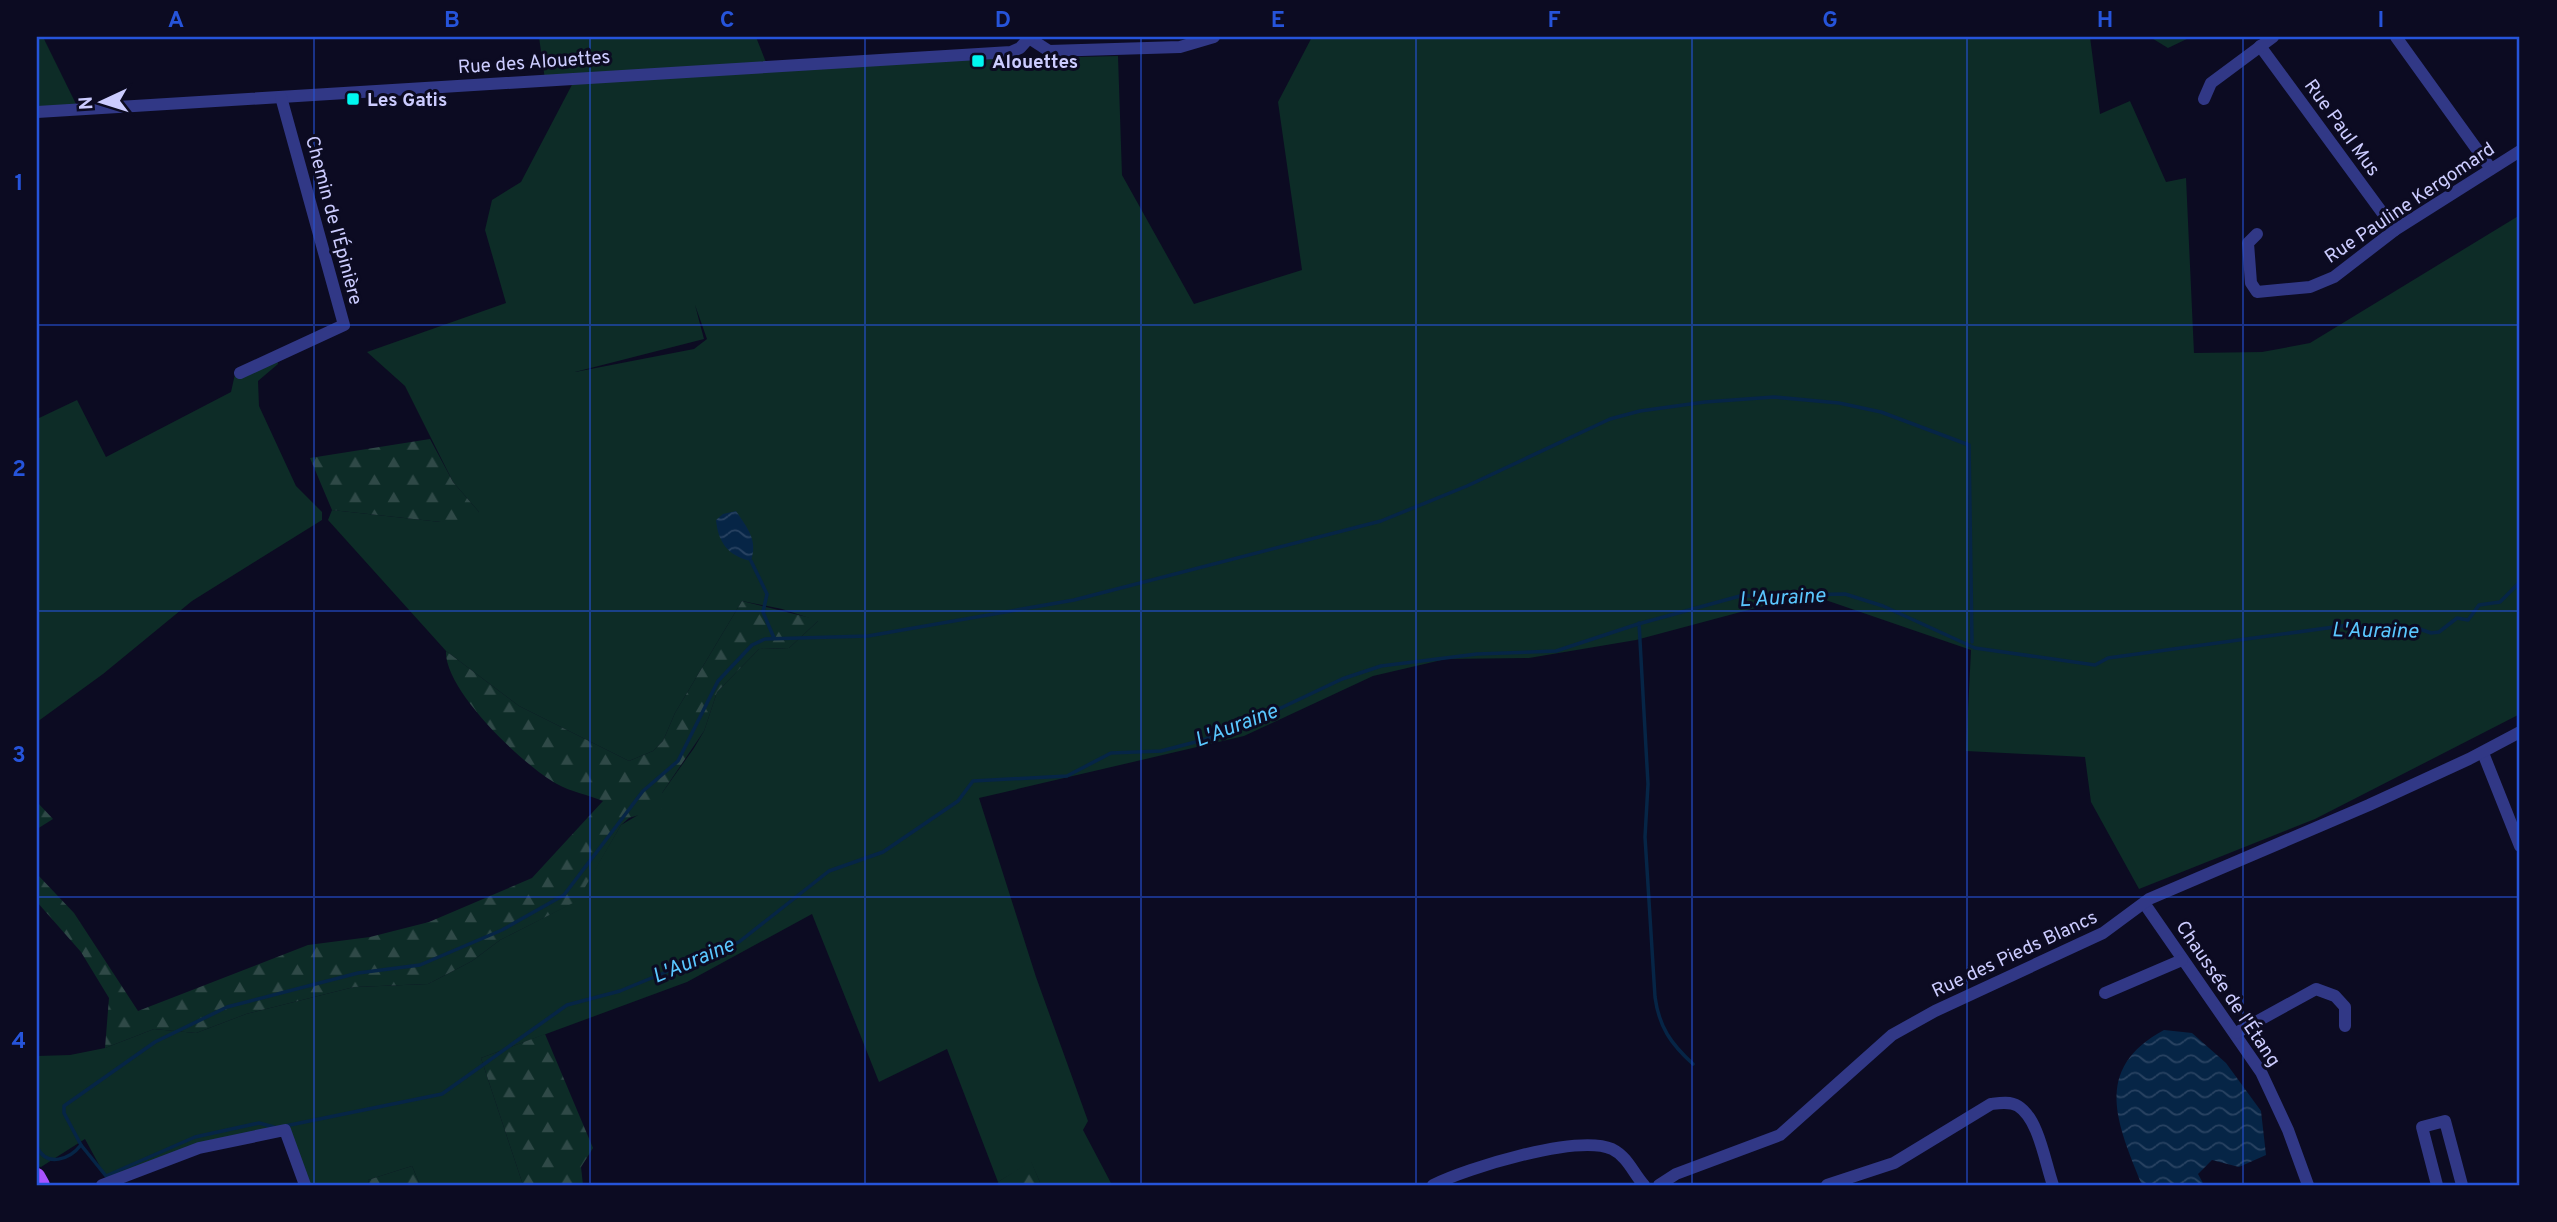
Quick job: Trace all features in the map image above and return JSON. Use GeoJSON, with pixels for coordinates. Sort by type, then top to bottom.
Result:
{"type":"FeatureCollection","features":[{"type":"Feature","properties":{"kind":"main road"},"geometry":{"type":"LineString","coordinates":[[37,1176],[42,1185]]}},
{"type":"Feature","properties":{"kind":"street"},"geometry":{"type":"LineString","coordinates":[[1029,37],[1049,51],[1180,47],[1214,37]]}},
{"type":"Feature","properties":{"kind":"street","name":"Rue des Alouettes"},"geometry":{"type":"LineString","coordinates":[[37,112],[1011,52],[1020,48],[1029,37]]}},
{"type":"Feature","properties":{"kind":"street"},"geometry":{"type":"LineString","coordinates":[[2204,99],[2211,83],[2273,37]]}},
{"type":"Feature","properties":{"kind":"street"},"geometry":{"type":"LineString","coordinates":[[2396,37],[2491,169]]}},
{"type":"Feature","properties":{"kind":"street","name":"Rue Paul Mus"},"geometry":{"type":"LineString","coordinates":[[2260,46],[2395,230]]}},
{"type":"Feature","properties":{"kind":"street","name":"Chemin de l'Épinière"},"geometry":{"type":"LineString","coordinates":[[240,373],[344,325],[281,97]]}},
{"type":"Feature","properties":{"kind":"street","name":"Rue Pauline Kergomard"},"geometry":{"type":"LineString","coordinates":[[2257,234],[2248,243],[2251,284],[2257,292],[2272,293],[2310,287],[2334,277],[2395,230],[2520,151]]}},
{"type":"Feature","properties":{"kind":"street","name":"Rue des Pieds Blancs"},"geometry":{"type":"LineString","coordinates":[[1659,1185],[1676,1174],[1780,1135],[1892,1035],[1935,1011],[2103,933],[2144,903],[2483,752],[2520,732]]}},
{"type":"Feature","properties":{"kind":"street"},"geometry":{"type":"LineString","coordinates":[[2483,752],[2520,846]]}},
{"type":"Feature","properties":{"kind":"street","name":"Chaussée de l'Étang"},"geometry":{"type":"LineString","coordinates":[[2144,903],[2236,1033],[2276,1100],[2308,1185]]}},
{"type":"Feature","properties":{"kind":"street"},"geometry":{"type":"LineString","coordinates":[[2105,993],[2182,960]]}},
{"type":"Feature","properties":{"kind":"street"},"geometry":{"type":"LineString","coordinates":[[2236,1033],[2316,989],[2334,996],[2345,1007],[2345,1026]]}},
{"type":"Feature","properties":{"kind":"street"},"geometry":{"type":"LineString","coordinates":[[1827,1185],[1894,1163],[1990,1104],[2008,1103],[2018,1106],[2031,1119],[2053,1185]]}},
{"type":"Feature","properties":{"kind":"street"},"geometry":{"type":"LineString","coordinates":[[2437,1185],[2422,1127],[2445,1121],[2462,1185]]}},
{"type":"Feature","properties":{"kind":"street"},"geometry":{"type":"LineString","coordinates":[[102,1185],[199,1148],[285,1130],[305,1185]]}},
{"type":"Feature","properties":{"kind":"street"},"geometry":{"type":"LineString","coordinates":[[1433,1185],[1481,1164],[1543,1151],[1593,1146],[1609,1148],[1619,1154],[1644,1185]]}},
{"type":"Feature","properties":{"kind":"green space"},"geometry":{"type":"Polygon","coordinates":[[[37,37],[43,37],[76,104],[37,109],[37,37]]]}},
{"type":"Feature","properties":{"kind":"green space"},"geometry":{"type":"Polygon","coordinates":[[[539,37],[756,37],[767,65],[1118,56],[1122,175],[1194,304],[1302,270],[1278,102],[1312,37],[2090,37],[2100,114],[2130,101],[2166,182],[2186,178],[2194,353],[2262,352],[2310,343],[2520,215],[2520,714],[2315,819],[2139,889],[2091,802],[2085,757],[1966,751],[1971,650],[1808,594],[1636,640],[1529,658],[1446,659],[1373,676],[1244,736],[979,798],[1036,977],[1088,1121],[1083,1130],[1112,1185],[1041,1185],[1031,1162],[998,1182],[947,1049],[879,1082],[812,914],[687,982],[481,1058],[523,1185],[420,1185],[412,1166],[368,1180],[370,1185],[305,1185],[284,1130],[199,1148],[109,1183],[85,1139],[41,1167],[37,1166],[37,1056],[70,1055],[105,1048],[154,1029],[196,1033],[246,1014],[354,987],[428,984],[472,961],[500,940],[576,901],[621,825],[638,815],[662,793],[694,748],[704,731],[717,692],[759,649],[789,648],[818,621],[782,609],[742,601],[675,713],[663,741],[653,751],[629,761],[519,706],[446,651],[328,520],[332,510],[441,522],[479,512],[453,482],[405,386],[367,352],[506,303],[485,230],[492,200],[521,182],[575,79],[545,80],[539,37]],[[695,305],[704,339],[575,372],[694,349],[707,339],[695,305]]]}},
{"type":"Feature","properties":{"kind":"green space"},"geometry":{"type":"Polygon","coordinates":[[[2150,37],[2191,37],[2168,48],[2150,37]]]}},
{"type":"Feature","properties":{"kind":"green space"},"geometry":{"type":"Polygon","coordinates":[[[277,355],[278,364],[258,381],[259,406],[296,486],[322,512],[322,520],[192,601],[103,674],[37,722],[37,419],[77,400],[106,457],[231,392],[235,374],[277,355]]]}},
{"type":"Feature","properties":{"kind":"green space"},"geometry":{"type":"Polygon","coordinates":[[[430,439],[453,482],[479,512],[470,521],[441,522],[332,510],[310,458],[430,439]]]}},
{"type":"Feature","properties":{"kind":"green space"},"geometry":{"type":"Polygon","coordinates":[[[742,601],[819,620],[789,648],[759,649],[717,692],[704,731],[662,793],[662,808],[629,818],[621,825],[577,901],[500,940],[472,961],[428,984],[354,987],[246,1014],[196,1033],[154,1029],[105,1048],[109,998],[81,952],[37,902],[37,874],[74,913],[138,1011],[308,945],[370,937],[429,922],[532,878],[603,801],[557,784],[507,744],[488,725],[458,686],[449,667],[446,651],[519,706],[629,761],[653,751],[663,741],[675,713],[742,601]]]}},
{"type":"Feature","properties":{"kind":"green space"},"geometry":{"type":"Polygon","coordinates":[[[37,802],[53,819],[37,829],[37,802]]]}},
{"type":"Feature","properties":{"kind":"green space"},"geometry":{"type":"Polygon","coordinates":[[[545,1034],[593,1148],[581,1167],[583,1185],[523,1185],[481,1058],[545,1034]]]}},
{"type":"Feature","properties":{"kind":"green space"},"geometry":{"type":"Polygon","coordinates":[[[1031,1161],[1041,1185],[999,1185],[998,1182],[1031,1161]]]}},
{"type":"Feature","properties":{"kind":"green space"},"geometry":{"type":"Polygon","coordinates":[[[412,1166],[420,1185],[370,1185],[368,1180],[412,1166]]]}},
{"type":"Feature","properties":{"kind":"water"},"geometry":{"type":"Polygon","coordinates":[[[736,511],[748,529],[752,541],[751,561],[730,552],[719,535],[716,520],[723,514],[736,511]]]}},
{"type":"Feature","properties":{"kind":"water"},"geometry":{"type":"Polygon","coordinates":[[[2164,1030],[2192,1033],[2226,1063],[2261,1111],[2266,1155],[2239,1167],[2212,1160],[2198,1174],[2204,1185],[2142,1185],[2119,1120],[2119,1080],[2126,1062],[2141,1045],[2164,1030]]]}},
{"type":"Feature","properties":{"kind":"waterway"},"geometry":{"type":"LineString","coordinates":[[81,1145],[64,1113],[64,1106],[155,1042],[227,1007],[358,973],[420,965],[502,930],[564,895],[643,791],[678,761],[718,681],[752,645],[765,639],[868,636],[1074,600],[1381,521],[1467,486],[1610,419],[1640,411],[1705,402],[1774,397],[1839,403],[1881,412],[1969,445],[1972,642]]}},
{"type":"Feature","properties":{"kind":"waterway"},"geometry":{"type":"LineString","coordinates":[[751,561],[767,594],[763,612],[774,638]]}},
{"type":"Feature","properties":{"kind":"waterway","name":"L'Auraine"},"geometry":{"type":"LineString","coordinates":[[285,1126],[442,1094],[567,1005],[620,991],[739,942],[829,871],[883,852],[958,801],[973,781],[1067,776],[1111,753],[1161,751],[1203,740],[1249,723],[1342,679],[1381,666],[1477,654],[1556,651],[1638,624],[1740,596],[1845,594],[1883,606],[1975,648],[2095,665],[2108,658],[2349,625],[2397,629],[2414,627],[2431,633],[2439,632],[2457,618],[2468,620],[2479,605],[2500,602],[2520,582]]}},
{"type":"Feature","properties":{"kind":"waterway"},"geometry":{"type":"LineString","coordinates":[[1639,623],[1648,784],[1645,837],[1655,997],[1667,1034],[1693,1064]]}},
{"type":"Feature","properties":{"kind":"waterway","name":"L'Auraine"},"geometry":{"type":"LineString","coordinates":[[37,1147],[47,1158],[59,1159],[71,1154],[81,1145],[106,1176],[195,1137],[259,1123],[274,1127]]}},
{"type":"Feature","properties":{"kind":"place","name":"Alouettes"},"geometry":{"type":"Point","coordinates":[978,61]}},
{"type":"Feature","properties":{"kind":"place","name":"Les Gatis"},"geometry":{"type":"Point","coordinates":[353,99]}}]}
